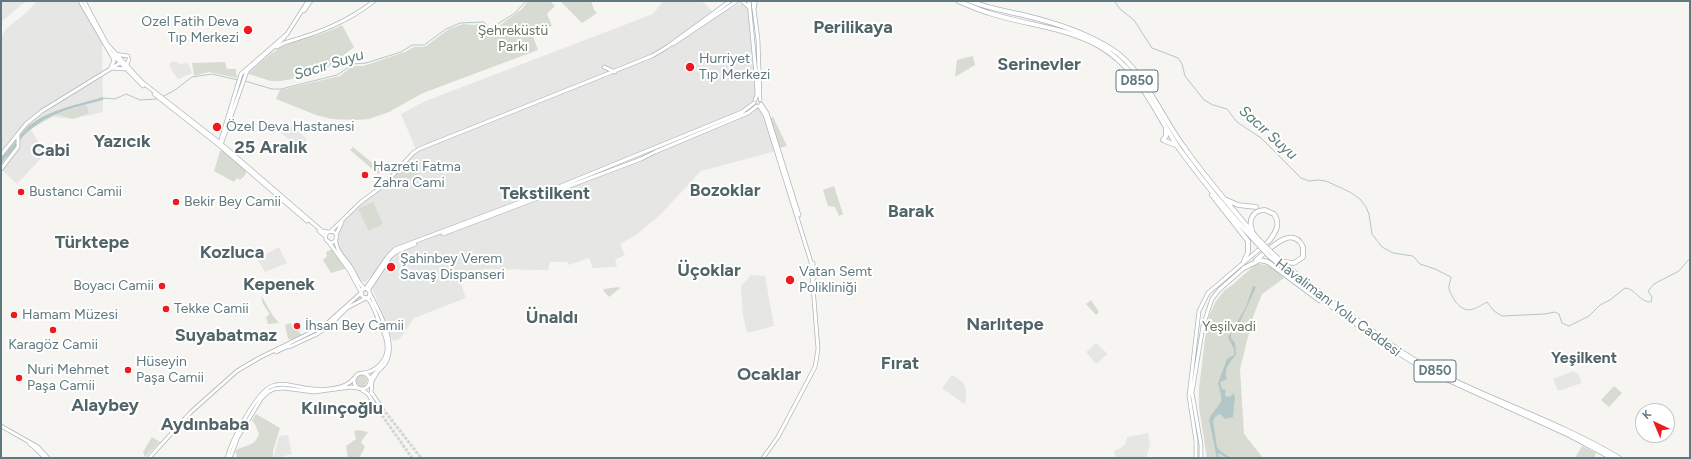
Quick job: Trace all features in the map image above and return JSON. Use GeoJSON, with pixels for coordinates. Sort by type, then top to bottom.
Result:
{"type":"FeatureCollection","features":[{"type":"Feature","properties":{"kind":"highway"},"geometry":{"type":"LineString","coordinates":[[752,7],[754,1]]}},
{"type":"Feature","properties":{"kind":"highway","name":"Havalimanı Yolu Caddesi"},"geometry":{"type":"LineString","coordinates":[[958,1],[988,13],[1070,34],[1099,46],[1113,55],[1130,71],[1178,147],[1232,215],[1270,254],[1324,301],[1358,326],[1424,369],[1569,436],[1612,458]]}},
{"type":"Feature","properties":{"kind":"highway","name":"Havalimanı Yolu Caddesi"},"geometry":{"type":"LineString","coordinates":[[970,1],[987,7],[1024,15],[1068,29],[1101,43],[1114,51],[1138,74],[1183,147],[1254,234],[1257,240]]}},
{"type":"Feature","properties":{"kind":"highway"},"geometry":{"type":"LineString","coordinates":[[1166,127],[1164,140],[1178,147]]}},
{"type":"Feature","properties":{"kind":"highway"},"geometry":{"type":"LineString","coordinates":[[1196,170],[1215,199],[1248,241],[1248,252],[1244,261]]}},
{"type":"Feature","properties":{"kind":"highway"},"geometry":{"type":"LineString","coordinates":[[1224,198],[1238,205],[1256,207]]}},
{"type":"Feature","properties":{"kind":"highway"},"geometry":{"type":"LineString","coordinates":[[1254,234],[1250,224],[1252,216],[1261,210],[1268,211],[1274,214],[1278,222],[1278,228],[1269,241]]}},
{"type":"Feature","properties":{"kind":"highway"},"geometry":{"type":"LineString","coordinates":[[1255,262],[1289,236],[1299,240],[1304,250],[1301,259],[1294,263],[1280,261]]}},
{"type":"Feature","properties":{"kind":"highway","name":"Havalimanı Yolu Caddesi"},"geometry":{"type":"LineString","coordinates":[[1270,254],[1362,323],[1416,361],[1551,423],[1599,446],[1619,458]]}},
{"type":"Feature","properties":{"kind":"highway"},"geometry":{"type":"LineString","coordinates":[[1244,268],[1260,260],[1268,262],[1325,305],[1358,326]]}},
{"type":"Feature","properties":{"kind":"main road"},"geometry":{"type":"LineString","coordinates":[[80,1],[114,61],[110,69]]}},
{"type":"Feature","properties":{"kind":"main road"},"geometry":{"type":"LineString","coordinates":[[84,1],[103,38],[127,69]]}},
{"type":"Feature","properties":{"kind":"main road"},"geometry":{"type":"LineString","coordinates":[[241,81],[247,71],[284,38],[310,1]]}},
{"type":"Feature","properties":{"kind":"main road"},"geometry":{"type":"LineString","coordinates":[[220,144],[245,69],[287,34],[310,1]]}},
{"type":"Feature","properties":{"kind":"main road"},"geometry":{"type":"LineString","coordinates":[[268,53],[284,43],[335,26],[353,16],[374,1]]}},
{"type":"Feature","properties":{"kind":"main road"},"geometry":{"type":"LineString","coordinates":[[668,47],[730,1]]}},
{"type":"Feature","properties":{"kind":"main road"},"geometry":{"type":"LineString","coordinates":[[742,1],[752,7]]}},
{"type":"Feature","properties":{"kind":"main road"},"geometry":{"type":"LineString","coordinates":[[749,1],[752,7],[758,40],[758,103],[766,115],[811,262],[818,358],[815,367],[778,438],[762,458]]}},
{"type":"Feature","properties":{"kind":"main road"},"geometry":{"type":"LineString","coordinates":[[325,236],[361,202],[384,185],[419,149],[652,56],[679,41],[737,2]]}},
{"type":"Feature","properties":{"kind":"main road"},"geometry":{"type":"LineString","coordinates":[[284,38],[284,43]]}},
{"type":"Feature","properties":{"kind":"main road"},"geometry":{"type":"LineString","coordinates":[[109,52],[161,100],[220,144],[325,236],[350,270],[362,296],[370,300],[388,346],[386,356],[382,363],[369,372],[358,374],[346,385],[314,389],[281,384],[267,389],[258,398],[235,436],[227,458]]}},
{"type":"Feature","properties":{"kind":"main road"},"geometry":{"type":"LineString","coordinates":[[114,53],[128,58],[127,69]]}},
{"type":"Feature","properties":{"kind":"main road"},"geometry":{"type":"LineString","coordinates":[[1,155],[26,124],[42,111],[120,63]]}},
{"type":"Feature","properties":{"kind":"main road"},"geometry":{"type":"LineString","coordinates":[[604,67],[615,72]]}},
{"type":"Feature","properties":{"kind":"main road"},"geometry":{"type":"LineString","coordinates":[[110,69],[127,69]]}},
{"type":"Feature","properties":{"kind":"main road"},"geometry":{"type":"LineString","coordinates":[[158,96],[220,144],[322,231],[329,232],[336,236]]}},
{"type":"Feature","properties":{"kind":"main road"},"geometry":{"type":"LineString","coordinates":[[369,285],[392,252],[625,161],[742,112],[758,103]]}},
{"type":"Feature","properties":{"kind":"main road"},"geometry":{"type":"LineString","coordinates":[[387,259],[396,252],[641,159],[654,152],[748,113],[758,103]]}},
{"type":"Feature","properties":{"kind":"main road"},"geometry":{"type":"LineString","coordinates":[[1,169],[16,149],[18,134]]}},
{"type":"Feature","properties":{"kind":"main road"},"geometry":{"type":"LineString","coordinates":[[12,141],[18,141]]}},
{"type":"Feature","properties":{"kind":"main road"},"geometry":{"type":"LineString","coordinates":[[328,241],[332,242],[347,216]]}},
{"type":"Feature","properties":{"kind":"main road"},"geometry":{"type":"LineString","coordinates":[[230,458],[238,437],[261,398],[271,390],[283,388],[314,392],[351,387],[362,390],[368,394],[379,406],[371,393],[369,386],[370,380],[373,374],[386,363],[389,356],[390,343],[377,307],[370,294],[359,283],[340,251],[335,241],[336,236]]}},
{"type":"Feature","properties":{"kind":"main road"},"geometry":{"type":"LineString","coordinates":[[1196,458],[1196,441],[1189,396],[1199,311],[1208,293],[1269,241]]}},
{"type":"Feature","properties":{"kind":"main road"},"geometry":{"type":"LineString","coordinates":[[366,289],[392,252]]}},
{"type":"Feature","properties":{"kind":"main road"},"geometry":{"type":"LineString","coordinates":[[149,458],[186,417],[218,386],[242,367],[324,326],[366,289],[396,252]]}},
{"type":"Feature","properties":{"kind":"main road"},"geometry":{"type":"LineString","coordinates":[[1201,458],[1201,445],[1192,393],[1203,326],[1212,299],[1219,290],[1244,268]]}},
{"type":"Feature","properties":{"kind":"main road"},"geometry":{"type":"LineString","coordinates":[[274,353],[317,334],[329,326],[347,308],[366,298],[370,294]]}},
{"type":"Feature","properties":{"kind":"main road"},"geometry":{"type":"LineString","coordinates":[[218,386],[245,368],[322,328]]}},
{"type":"Feature","properties":{"kind":"main road"},"geometry":{"type":"LineString","coordinates":[[278,348],[296,342]]}},
{"type":"Feature","properties":{"kind":"main road"},"geometry":{"type":"LineString","coordinates":[[371,393],[372,381],[379,370]]}},
{"type":"Feature","properties":{"kind":"main road"},"geometry":{"type":"LineString","coordinates":[[346,385],[357,373],[362,371],[369,372]]}},
{"type":"Feature","properties":{"kind":"main road"},"geometry":{"type":"LineString","coordinates":[[363,373],[367,375],[370,380]]}},
{"type":"Feature","properties":{"kind":"main road"},"geometry":{"type":"LineString","coordinates":[[354,378],[356,388]]}},
{"type":"Feature","properties":{"kind":"main road"},"geometry":{"type":"LineString","coordinates":[[362,390],[369,386]]}},
{"type":"Feature","properties":{"kind":"main road"},"geometry":{"type":"LineString","coordinates":[[1,426],[38,447],[48,458]]}},
{"type":"Feature","properties":{"kind":"main road"},"geometry":{"type":"LineString","coordinates":[[1,426],[30,444],[45,458]]}},
{"type":"Feature","properties":{"kind":"shaded area"},"geometry":{"type":"Polygon","coordinates":[[[1,1],[24,1],[25,2],[1,22],[1,1]]]}},
{"type":"Feature","properties":{"kind":"shaded area"},"geometry":{"type":"Polygon","coordinates":[[[37,1],[78,1],[102,41],[103,112],[72,119],[53,117],[31,129],[45,154],[17,184],[2,170],[1,171],[1,36],[7,28],[26,13],[37,1]]]}},
{"type":"Feature","properties":{"kind":"shaded area"},"geometry":{"type":"Polygon","coordinates":[[[663,1],[702,1],[717,16],[739,4],[745,4],[748,7],[750,14],[756,101],[780,150],[701,171],[660,215],[636,235],[620,244],[625,255],[615,260],[617,267],[593,268],[589,258],[569,265],[567,262],[550,262],[548,270],[485,269],[459,278],[466,298],[414,318],[400,339],[393,341],[371,285],[375,281],[369,278],[365,283],[360,280],[337,246],[340,226],[417,152],[401,114],[423,102],[653,14],[663,1]]]}},
{"type":"Feature","properties":{"kind":"shaded area"},"geometry":{"type":"Polygon","coordinates":[[[174,61],[181,64],[188,63],[192,73],[178,79],[173,73],[169,64],[174,61]]]}},
{"type":"Feature","properties":{"kind":"shaded area"},"geometry":{"type":"Polygon","coordinates":[[[103,97],[103,100],[79,106],[47,119],[28,132],[19,141],[19,138],[26,129],[35,121],[56,111],[103,97]]]}},
{"type":"Feature","properties":{"kind":"shaded area"},"geometry":{"type":"Polygon","coordinates":[[[286,121],[307,139],[299,148],[280,132],[286,121]]]}},
{"type":"Feature","properties":{"kind":"shaded area"},"geometry":{"type":"Polygon","coordinates":[[[16,142],[17,146],[3,161],[1,166],[1,159],[16,142]]]}},
{"type":"Feature","properties":{"kind":"shaded area"},"geometry":{"type":"Polygon","coordinates":[[[279,247],[287,263],[265,272],[257,259],[279,247]]]}},
{"type":"Feature","properties":{"kind":"shaded area"},"geometry":{"type":"Polygon","coordinates":[[[751,275],[765,276],[774,326],[747,333],[743,315],[741,286],[751,275]]]}},
{"type":"Feature","properties":{"kind":"shaded area"},"geometry":{"type":"Polygon","coordinates":[[[1253,286],[1256,287],[1240,322],[1231,334],[1231,338],[1235,343],[1236,354],[1227,368],[1227,379],[1220,382],[1222,389],[1226,390],[1225,395],[1227,397],[1231,396],[1233,393],[1235,397],[1233,417],[1225,419],[1220,414],[1215,417],[1213,421],[1217,447],[1220,451],[1231,458],[1227,458],[1219,453],[1219,458],[1217,458],[1209,420],[1221,402],[1218,383],[1227,359],[1234,355],[1234,349],[1228,337],[1246,307],[1253,286]]]}},
{"type":"Feature","properties":{"kind":"shaded area"},"geometry":{"type":"Polygon","coordinates":[[[1096,343],[1108,354],[1096,364],[1086,352],[1096,343]]]}},
{"type":"Feature","properties":{"kind":"shaded area"},"geometry":{"type":"Polygon","coordinates":[[[1573,371],[1578,374],[1582,383],[1558,391],[1553,379],[1573,371]]]}},
{"type":"Feature","properties":{"kind":"shaded area"},"geometry":{"type":"Polygon","coordinates":[[[952,375],[963,382],[966,390],[966,401],[964,404],[942,388],[952,375]]]}},
{"type":"Feature","properties":{"kind":"shaded area"},"geometry":{"type":"Polygon","coordinates":[[[1148,433],[1150,446],[1146,458],[1116,458],[1114,451],[1121,448],[1126,443],[1127,437],[1148,433]]]}},
{"type":"Feature","properties":{"kind":"shaded area"},"geometry":{"type":"Polygon","coordinates":[[[288,435],[292,454],[276,458],[274,456],[279,436],[288,435]]]}},
{"type":"Feature","properties":{"kind":"green space","name":"Şehreküstü Parkı"},"geometry":{"type":"Polygon","coordinates":[[[528,1],[550,1],[555,6],[547,14],[552,26],[532,34],[538,50],[423,93],[389,112],[369,119],[332,119],[316,115],[276,99],[280,90],[340,76],[352,66],[363,66],[405,52],[414,47],[426,46],[449,29],[463,24],[474,25],[484,23],[491,31],[495,31],[504,22],[522,9],[528,1]]]}},
{"type":"Feature","properties":{"kind":"green space"},"geometry":{"type":"Polygon","coordinates":[[[591,1],[594,10],[597,13],[582,23],[561,2],[591,1]]]}},
{"type":"Feature","properties":{"kind":"green space"},"geometry":{"type":"Polygon","coordinates":[[[342,25],[354,47],[330,66],[317,72],[281,81],[271,81],[248,74],[267,57],[280,48],[327,32],[342,25]]]}},
{"type":"Feature","properties":{"kind":"green space"},"geometry":{"type":"Polygon","coordinates":[[[973,56],[975,65],[955,77],[957,60],[973,56]]]}},
{"type":"Feature","properties":{"kind":"green space"},"geometry":{"type":"Polygon","coordinates":[[[225,62],[227,69],[236,69],[237,78],[209,72],[194,76],[192,63],[225,62]]]}},
{"type":"Feature","properties":{"kind":"green space"},"geometry":{"type":"Polygon","coordinates":[[[86,105],[89,113],[73,119],[57,114],[86,105]]]}},
{"type":"Feature","properties":{"kind":"green space"},"geometry":{"type":"Polygon","coordinates":[[[773,117],[787,146],[780,148],[770,118],[773,117]]]}},
{"type":"Feature","properties":{"kind":"green space"},"geometry":{"type":"Polygon","coordinates":[[[353,147],[382,171],[378,174],[350,150],[353,147]]]}},
{"type":"Feature","properties":{"kind":"green space"},"geometry":{"type":"Polygon","coordinates":[[[224,150],[247,169],[245,175],[240,180],[237,178],[234,182],[214,171],[220,151],[224,150]]]}},
{"type":"Feature","properties":{"kind":"green space"},"geometry":{"type":"Polygon","coordinates":[[[406,164],[416,170],[419,175],[389,186],[387,183],[406,164]]]}},
{"type":"Feature","properties":{"kind":"green space"},"geometry":{"type":"Polygon","coordinates":[[[834,186],[843,214],[839,216],[835,207],[828,206],[823,190],[834,186]]]}},
{"type":"Feature","properties":{"kind":"green space"},"geometry":{"type":"Polygon","coordinates":[[[373,202],[383,224],[369,231],[358,209],[373,202]]]}},
{"type":"Feature","properties":{"kind":"green space"},"geometry":{"type":"Polygon","coordinates":[[[332,249],[347,268],[331,273],[323,260],[327,256],[326,252],[332,249]]]}},
{"type":"Feature","properties":{"kind":"green space","name":"Yeşilvadi"},"geometry":{"type":"Polygon","coordinates":[[[1259,264],[1271,266],[1284,278],[1262,294],[1253,317],[1240,369],[1244,434],[1263,458],[1207,458],[1199,407],[1199,388],[1209,316],[1216,301],[1225,290],[1255,265],[1259,264]]]}},
{"type":"Feature","properties":{"kind":"green space"},"geometry":{"type":"Polygon","coordinates":[[[620,288],[609,297],[603,290],[604,289],[620,288]]]}},
{"type":"Feature","properties":{"kind":"green space"},"geometry":{"type":"Polygon","coordinates":[[[261,297],[279,323],[268,324],[266,317],[269,313],[263,304],[261,297]]]}},
{"type":"Feature","properties":{"kind":"green space"},"geometry":{"type":"Polygon","coordinates":[[[1091,300],[1099,312],[1096,315],[1086,304],[1091,300]]]}},
{"type":"Feature","properties":{"kind":"green space"},"geometry":{"type":"Polygon","coordinates":[[[290,323],[303,336],[293,340],[288,339],[285,325],[290,323]]]}},
{"type":"Feature","properties":{"kind":"green space"},"geometry":{"type":"Polygon","coordinates":[[[359,375],[363,375],[367,381],[363,387],[359,387],[355,383],[355,379],[359,375]]]}},
{"type":"Feature","properties":{"kind":"green space"},"geometry":{"type":"Polygon","coordinates":[[[1614,386],[1622,393],[1609,407],[1601,400],[1614,386]]]}},
{"type":"Feature","properties":{"kind":"green space"},"geometry":{"type":"Polygon","coordinates":[[[256,414],[280,428],[273,451],[273,458],[237,457],[235,451],[255,442],[259,434],[255,424],[252,421],[256,414]]]}},
{"type":"Feature","properties":{"kind":"green space"},"geometry":{"type":"Polygon","coordinates":[[[358,430],[368,432],[361,442],[365,447],[359,458],[348,458],[346,446],[356,439],[354,431],[358,430]]]}},
{"type":"Feature","properties":{"kind":"green space"},"geometry":{"type":"Polygon","coordinates":[[[152,437],[160,442],[145,457],[143,452],[152,437]]]}},
{"type":"Feature","properties":{"kind":"green space"},"geometry":{"type":"Polygon","coordinates":[[[1582,446],[1596,453],[1594,458],[1575,458],[1582,446]]]}},
{"type":"Feature","properties":{"kind":"waterway","name":"Sacır Suyu"},"geometry":{"type":"LineString","coordinates":[[245,81],[272,89],[281,89],[337,75],[353,64],[366,63],[401,52],[412,45],[424,45],[446,29],[460,23],[484,22],[490,29],[493,30],[499,23],[515,13],[526,1]]}},
{"type":"Feature","properties":{"kind":"waterway","name":"Sacır Suyu"},"geometry":{"type":"LineString","coordinates":[[1114,1],[1121,10],[1134,20],[1152,48],[1178,58],[1182,64],[1185,76],[1204,100],[1213,105],[1227,109],[1237,122],[1261,138],[1301,178],[1309,181],[1326,181],[1350,192],[1360,199],[1369,214],[1372,234],[1382,247],[1393,253],[1413,256],[1420,264],[1451,277],[1449,290],[1459,306],[1467,310],[1474,309],[1487,302],[1494,311],[1502,316],[1545,314],[1555,312],[1559,314],[1562,323],[1569,326],[1589,316],[1600,305],[1610,300],[1625,288],[1632,290],[1647,302],[1651,302],[1652,297],[1648,291],[1654,284],[1679,271],[1690,258]]}},
{"type":"Feature","properties":{"kind":"waterway","name":"Sacır Suyu"},"geometry":{"type":"LineString","coordinates":[[162,97],[175,90],[192,77],[212,74],[238,80]]}},
{"type":"Feature","properties":{"kind":"waterway","name":"Sacır Suyu"},"geometry":{"type":"LineString","coordinates":[[102,98],[115,99],[126,94],[140,100],[157,99]]}},
{"type":"Feature","properties":{"kind":"waterway","name":"Sacır Suyu"},"geometry":{"type":"LineString","coordinates":[[20,136],[29,126],[43,117]]}},
{"type":"Feature","properties":{"kind":"waterway","name":"Sacır Suyu"},"geometry":{"type":"LineString","coordinates":[[1,158],[17,140]]}},
{"type":"Feature","properties":{"kind":"tunnel"},"geometry":{"type":"LineString","coordinates":[[351,304],[368,287]]}},
{"type":"Feature","properties":{"kind":"tunnel"},"geometry":{"type":"LineString","coordinates":[[380,405],[421,458]]}},
{"type":"Feature","properties":{"kind":"tunnel"},"geometry":{"type":"LineString","coordinates":[[377,408],[412,458]]}},
{"type":"Feature","properties":{"kind":"place","name":"Ozel Fatih Deva Tıp Merkezi"},"geometry":{"type":"Point","coordinates":[248,30]}},
{"type":"Feature","properties":{"kind":"place","name":"Hurriyet Tıp Merkezi"},"geometry":{"type":"Point","coordinates":[690,67]}},
{"type":"Feature","properties":{"kind":"place","name":"Özel Deva Hastanesi"},"geometry":{"type":"Point","coordinates":[217,127]}},
{"type":"Feature","properties":{"kind":"place","name":"Hazreti Fatma Zahra Cami"},"geometry":{"type":"Point","coordinates":[365,175]}},
{"type":"Feature","properties":{"kind":"place","name":"Bustancı Camii"},"geometry":{"type":"Point","coordinates":[21,192]}},
{"type":"Feature","properties":{"kind":"place","name":"Bekir Bey Camii"},"geometry":{"type":"Point","coordinates":[176,202]}},
{"type":"Feature","properties":{"kind":"place","name":"Şahinbey Verem Savaş Dispanseri"},"geometry":{"type":"Point","coordinates":[391,267]}},
{"type":"Feature","properties":{"kind":"place","name":"Vatan Semt Polikliniği"},"geometry":{"type":"Point","coordinates":[790,280]}},
{"type":"Feature","properties":{"kind":"place","name":"Boyacı Camii"},"geometry":{"type":"Point","coordinates":[162,286]}},
{"type":"Feature","properties":{"kind":"place","name":"Tekke Camii"},"geometry":{"type":"Point","coordinates":[166,309]}},
{"type":"Feature","properties":{"kind":"place","name":"Hamam Müzesi"},"geometry":{"type":"Point","coordinates":[14,315]}},
{"type":"Feature","properties":{"kind":"place","name":"İhsan Bey Camii"},"geometry":{"type":"Point","coordinates":[297,326]}},
{"type":"Feature","properties":{"kind":"place","name":"Karagöz Camii"},"geometry":{"type":"Point","coordinates":[53,330]}},
{"type":"Feature","properties":{"kind":"place","name":"Hüseyin Paşa Camii"},"geometry":{"type":"Point","coordinates":[128,370]}},
{"type":"Feature","properties":{"kind":"place","name":"Nuri Mehmet Paşa Camii"},"geometry":{"type":"Point","coordinates":[19,378]}},
{"type":"Feature","properties":{"kind":"district","name":"Perilikaya"},"geometry":{"type":"Point","coordinates":[853,28]}},
{"type":"Feature","properties":{"kind":"district","name":"Serinevler"},"geometry":{"type":"Point","coordinates":[1039,65]}},
{"type":"Feature","properties":{"kind":"district","name":"Yazıcık"},"geometry":{"type":"Point","coordinates":[122,142]}},
{"type":"Feature","properties":{"kind":"district","name":"25 Aralık"},"geometry":{"type":"Point","coordinates":[271,148]}},
{"type":"Feature","properties":{"kind":"district","name":"Cabi"},"geometry":{"type":"Point","coordinates":[51,151]}},
{"type":"Feature","properties":{"kind":"district","name":"Bozoklar"},"geometry":{"type":"Point","coordinates":[725,191]}},
{"type":"Feature","properties":{"kind":"district","name":"Tekstilkent"},"geometry":{"type":"Point","coordinates":[545,194]}},
{"type":"Feature","properties":{"kind":"district","name":"Barak"},"geometry":{"type":"Point","coordinates":[911,212]}},
{"type":"Feature","properties":{"kind":"district","name":"Türktepe"},"geometry":{"type":"Point","coordinates":[92,243]}},
{"type":"Feature","properties":{"kind":"district","name":"Kozluca"},"geometry":{"type":"Point","coordinates":[232,253]}},
{"type":"Feature","properties":{"kind":"district","name":"Üçoklar"},"geometry":{"type":"Point","coordinates":[709,271]}},
{"type":"Feature","properties":{"kind":"district","name":"Kepenek"},"geometry":{"type":"Point","coordinates":[279,285]}},
{"type":"Feature","properties":{"kind":"district","name":"Ünaldı"},"geometry":{"type":"Point","coordinates":[552,318]}},
{"type":"Feature","properties":{"kind":"district","name":"Narlıtepe"},"geometry":{"type":"Point","coordinates":[1005,325]}},
{"type":"Feature","properties":{"kind":"district","name":"Suyabatmaz"},"geometry":{"type":"Point","coordinates":[226,336]}},
{"type":"Feature","properties":{"kind":"district","name":"Yeşilkent"},"geometry":{"type":"Point","coordinates":[1584,358]}},
{"type":"Feature","properties":{"kind":"district","name":"Fırat"},"geometry":{"type":"Point","coordinates":[900,364]}},
{"type":"Feature","properties":{"kind":"district","name":"Ocaklar"},"geometry":{"type":"Point","coordinates":[769,375]}},
{"type":"Feature","properties":{"kind":"district","name":"Alaybey"},"geometry":{"type":"Point","coordinates":[105,406]}},
{"type":"Feature","properties":{"kind":"district","name":"Kılınçoğlu"},"geometry":{"type":"Point","coordinates":[342,409]}},
{"type":"Feature","properties":{"kind":"district","name":"Aydınbaba"},"geometry":{"type":"Point","coordinates":[205,425]}}]}
